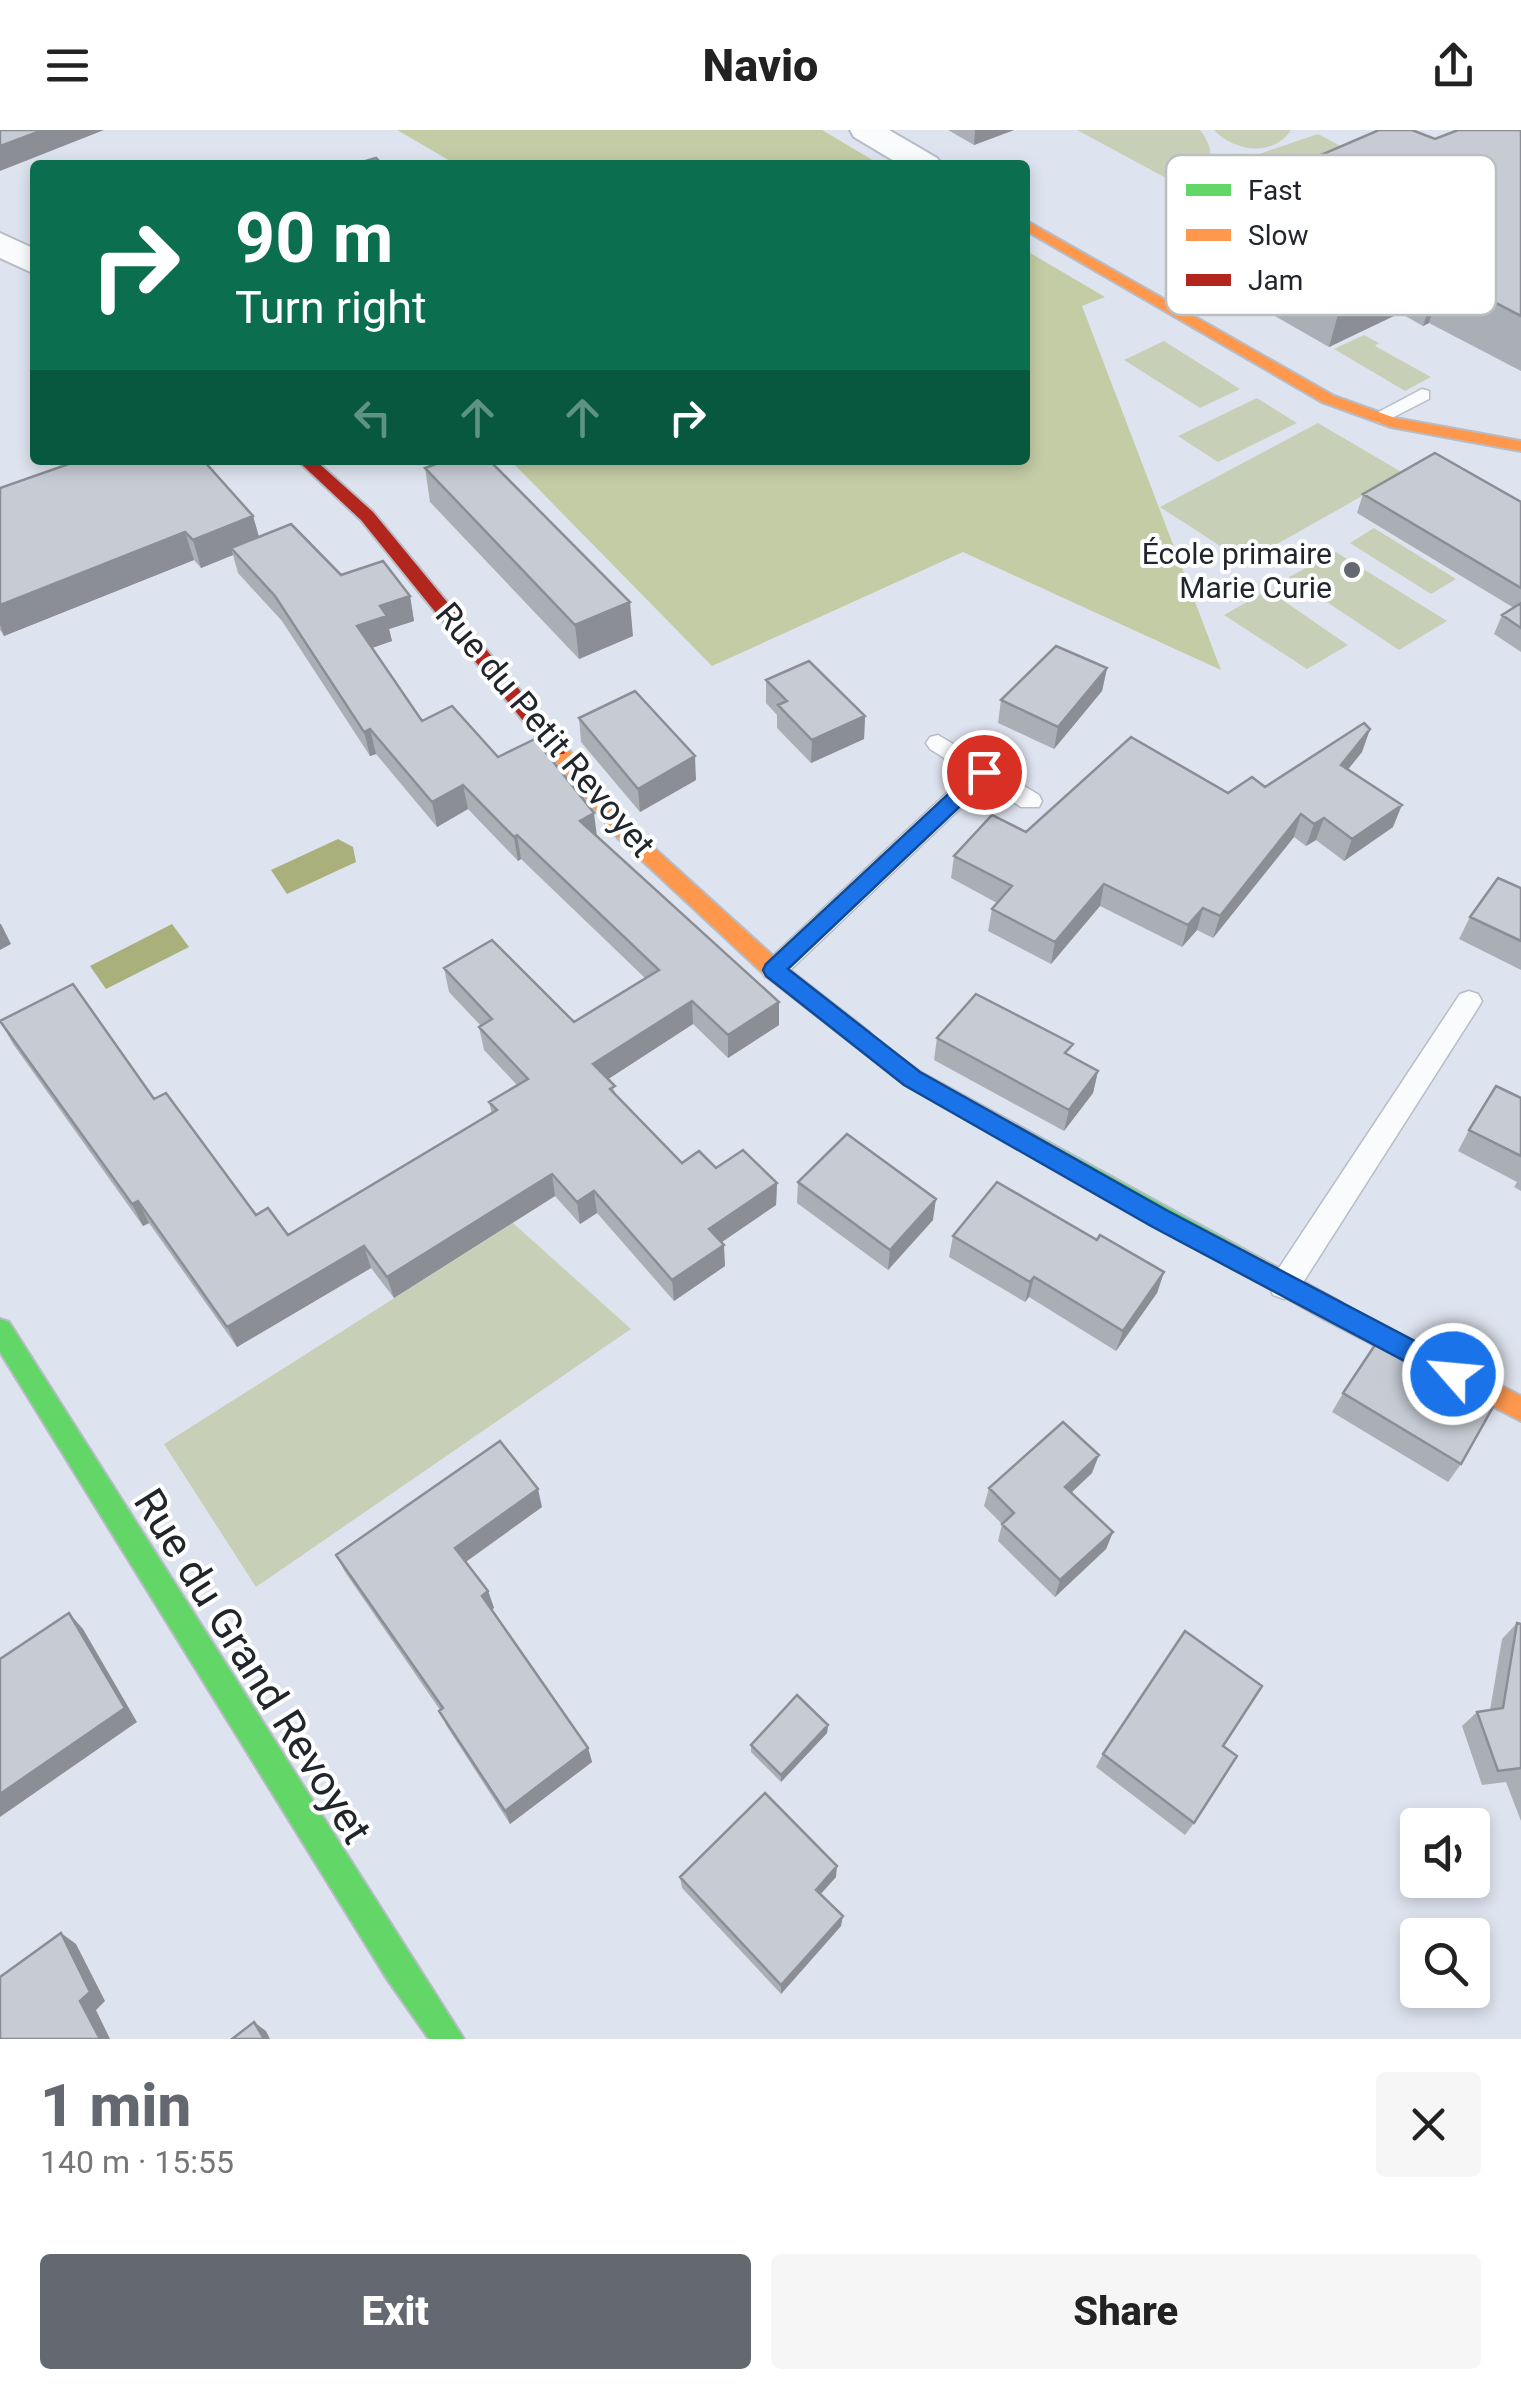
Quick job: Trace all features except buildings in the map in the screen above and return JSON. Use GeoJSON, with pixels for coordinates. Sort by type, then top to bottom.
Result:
{"type":"FeatureCollection","features":[{"type":"Feature","properties":{"kind":"street"},"geometry":{"type":"LineString","coordinates":[[866,130],[917,160]]}},
{"type":"Feature","properties":{"kind":"street"},"geometry":{"type":"LineString","coordinates":[[1030,227],[1166,305]]}},
{"type":"Feature","properties":{"kind":"street"},"geometry":{"type":"LineString","coordinates":[[0,244],[30,260]]}},
{"type":"Feature","properties":{"kind":"street"},"geometry":{"type":"LineString","coordinates":[[1183,315],[1328,399],[1379,417],[1521,446]]}},
{"type":"Feature","properties":{"kind":"street","name":"Rue du Petit Revoyet"},"geometry":{"type":"LineString","coordinates":[[311,465],[367,516],[625,834],[774,970],[912,1078],[1284,1286],[1521,1409]]}},
{"type":"Feature","properties":{"kind":"street","name":"Rue du Grand Revoyet"},"geometry":{"type":"LineString","coordinates":[[0,1330],[398,1968],[448,2039]]}},
{"type":"Feature","properties":{"kind":"lane"},"geometry":{"type":"LineString","coordinates":[[1379,417],[1422,395]]}},
{"type":"Feature","properties":{"kind":"lane"},"geometry":{"type":"LineString","coordinates":[[938,743],[1030,801]]}},
{"type":"Feature","properties":{"kind":"lane"},"geometry":{"type":"LineString","coordinates":[[774,970],[984,772]]}},
{"type":"Feature","properties":{"kind":"lane"},"geometry":{"type":"LineString","coordinates":[[1284,1286],[1469,1001]]}},
{"type":"Feature","properties":{"kind":"shaded area"},"geometry":{"type":"Polygon","coordinates":[[[397,130],[822,130],[873,160],[448,160],[397,130]]]}},
{"type":"Feature","properties":{"kind":"shaded area"},"geometry":{"type":"Polygon","coordinates":[[[1077,130],[1200,130],[1210,155],[1166,155],[1166,178],[1077,130]]]}},
{"type":"Feature","properties":{"kind":"shaded area"},"geometry":{"type":"Polygon","coordinates":[[[1214,130],[1291,130],[1274,145],[1253,148],[1232,143],[1214,130]]]}},
{"type":"Feature","properties":{"kind":"shaded area"},"geometry":{"type":"Polygon","coordinates":[[[1318,134],[1357,155],[1256,155],[1318,134]]]}},
{"type":"Feature","properties":{"kind":"shaded area"},"geometry":{"type":"Polygon","coordinates":[[[1030,253],[1105,297],[1082,306],[1221,670],[963,552],[712,666],[515,465],[1030,465],[1030,253]]]}},
{"type":"Feature","properties":{"kind":"shaded area"},"geometry":{"type":"Polygon","coordinates":[[[1364,335],[1379,343],[1375,346],[1431,377],[1405,391],[1334,349],[1364,335]]]}},
{"type":"Feature","properties":{"kind":"shaded area"},"geometry":{"type":"Polygon","coordinates":[[[1164,341],[1240,389],[1200,408],[1124,360],[1164,341]]]}},
{"type":"Feature","properties":{"kind":"shaded area"},"geometry":{"type":"Polygon","coordinates":[[[1257,398],[1297,423],[1218,462],[1178,436],[1257,398]]]}},
{"type":"Feature","properties":{"kind":"shaded area"},"geometry":{"type":"Polygon","coordinates":[[[1318,423],[1403,473],[1245,562],[1160,507],[1318,423]]]}},
{"type":"Feature","properties":{"kind":"shaded area"},"geometry":{"type":"Polygon","coordinates":[[[1374,528],[1456,579],[1431,594],[1350,543],[1374,528]]]}},
{"type":"Feature","properties":{"kind":"shaded area"},"geometry":{"type":"Polygon","coordinates":[[[1336,552],[1447,621],[1399,650],[1289,577],[1336,552]]]}},
{"type":"Feature","properties":{"kind":"shaded area"},"geometry":{"type":"Polygon","coordinates":[[[1268,590],[1348,645],[1307,669],[1224,615],[1268,590]]]}},
{"type":"Feature","properties":{"kind":"shaded area"},"geometry":{"type":"Polygon","coordinates":[[[338,839],[353,847],[356,862],[287,894],[271,870],[338,839]]]}},
{"type":"Feature","properties":{"kind":"shaded area"},"geometry":{"type":"Polygon","coordinates":[[[172,924],[189,947],[106,989],[90,966],[172,924]]]}},
{"type":"Feature","properties":{"kind":"shaded area"},"geometry":{"type":"Polygon","coordinates":[[[513,1223],[631,1329],[256,1587],[164,1444],[513,1223]]]}},
{"type":"Feature","properties":{"kind":"traffic: fast"},"geometry":{"type":"LineString","coordinates":[[861,1038],[912,1078],[1333,1311]]}},
{"type":"Feature","properties":{"kind":"traffic: fast"},"geometry":{"type":"LineString","coordinates":[[0,1330],[398,1968],[448,2039]]}},
{"type":"Feature","properties":{"kind":"traffic: slow"},"geometry":{"type":"LineString","coordinates":[[1030,227],[1166,305]]}},
{"type":"Feature","properties":{"kind":"traffic: slow"},"geometry":{"type":"LineString","coordinates":[[1183,315],[1328,399],[1391,422],[1521,446]]}},
{"type":"Feature","properties":{"kind":"traffic: slow"},"geometry":{"type":"LineString","coordinates":[[557,749],[625,833],[774,970],[861,1038]]}},
{"type":"Feature","properties":{"kind":"traffic: slow"},"geometry":{"type":"LineString","coordinates":[[1333,1311],[1521,1409]]}},
{"type":"Feature","properties":{"kind":"traffic: jam"},"geometry":{"type":"LineString","coordinates":[[311,465],[367,516],[557,749]]}},
{"type":"Feature","properties":{"kind":"place","name":"École primaire Marie Curie"},"geometry":{"type":"Point","coordinates":[1352,570]}},
{"type":"Feature","properties":{"kind":"route"},"geometry":{"type":"LineString","coordinates":[[984,772],[774,970],[912,1078],[1159,1218],[1453,1374]]}}]}
